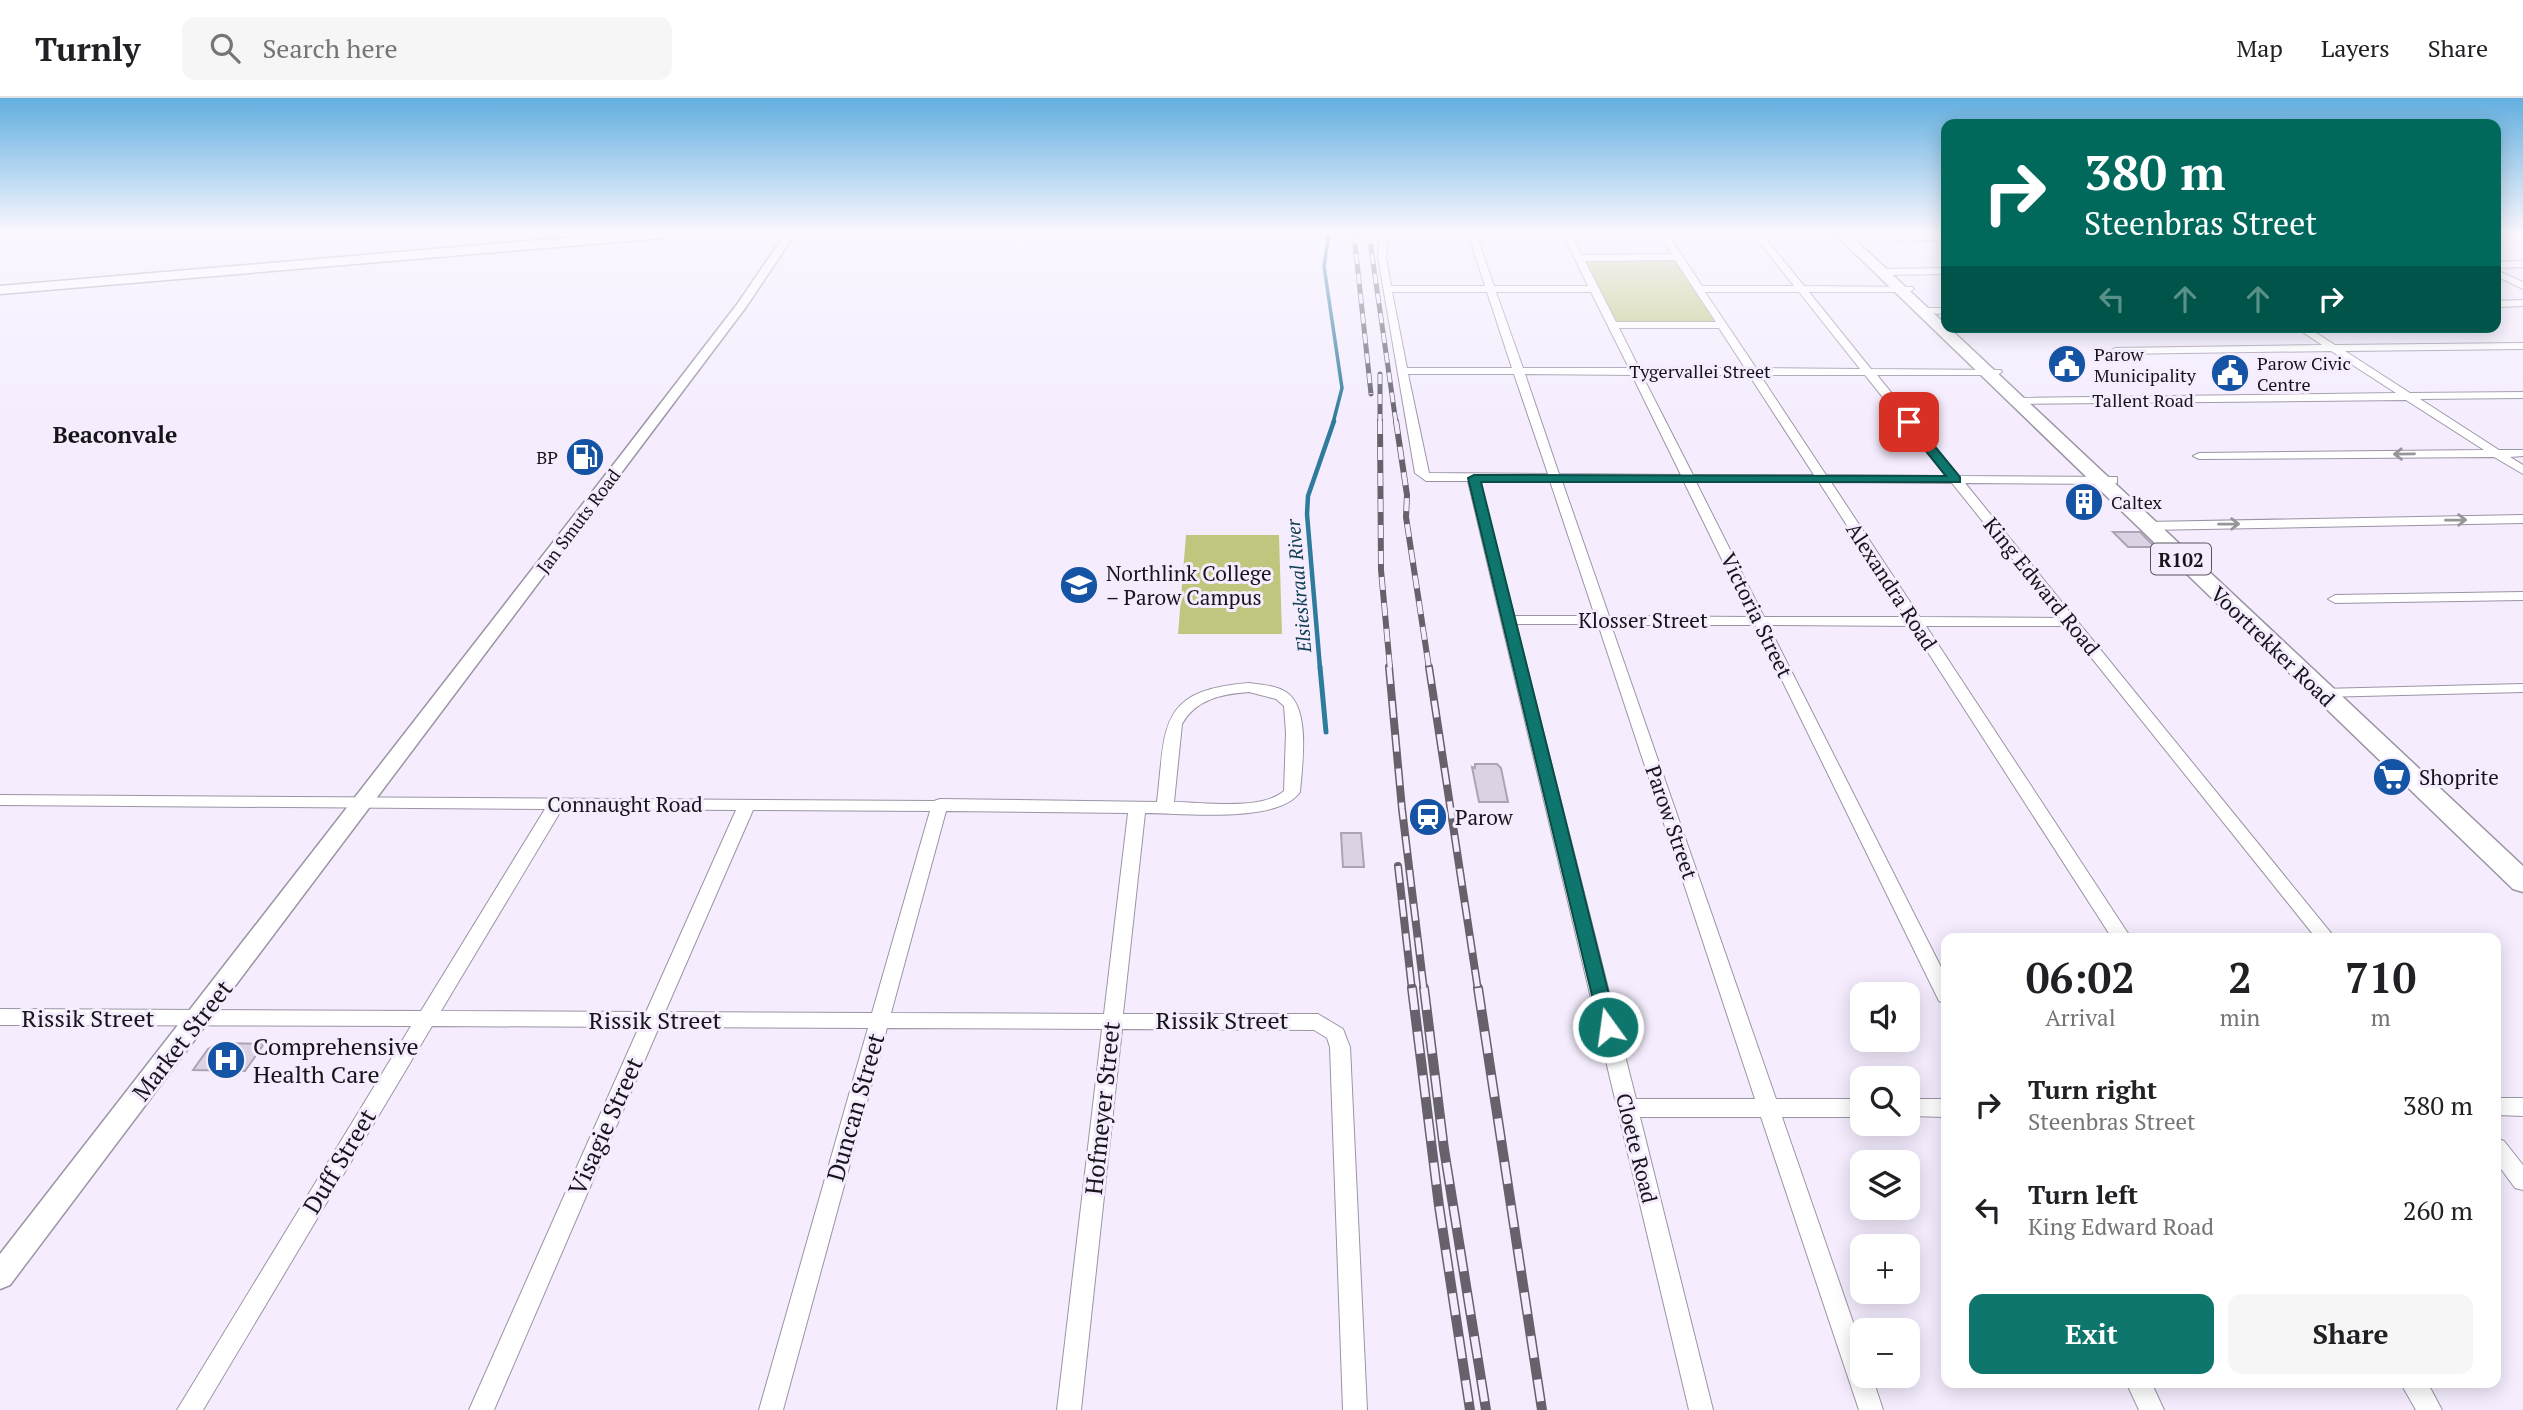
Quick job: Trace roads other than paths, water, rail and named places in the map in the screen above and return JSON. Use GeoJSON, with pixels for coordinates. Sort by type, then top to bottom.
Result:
{"type":"FeatureCollection","features":[{"type":"Feature","properties":{"kind":"main road","name":"Voortrekker Road"},"geometry":{"type":"LineString","coordinates":[[1913,295],[1933,311]]}},
{"type":"Feature","properties":{"kind":"main road","name":"Voortrekker Road"},"geometry":{"type":"LineString","coordinates":[[1954,333],[2021,401],[2329,692],[2523,882]]}},
{"type":"Feature","properties":{"kind":"main road","name":"Voortrekker Road"},"geometry":{"type":"LineString","coordinates":[[1955,333],[1992,372]]}},
{"type":"Feature","properties":{"kind":"main road","name":"Voortrekker Road"},"geometry":{"type":"LineString","coordinates":[[2329,692],[2523,864]]}},
{"type":"Feature","properties":{"kind":"street","name":"Jan Smuts Road"},"geometry":{"type":"LineString","coordinates":[[362,803],[749,295]]}},
{"type":"Feature","properties":{"kind":"street"},"geometry":{"type":"LineString","coordinates":[[1388,295],[1420,473],[1429,478],[2107,480]]}},
{"type":"Feature","properties":{"kind":"street","name":"Parow Street"},"geometry":{"type":"LineString","coordinates":[[1492,295],[1871,1410]]}},
{"type":"Feature","properties":{"kind":"street","name":"Victoria Street"},"geometry":{"type":"LineString","coordinates":[[1597,295],[1941,986]]}},
{"type":"Feature","properties":{"kind":"street","name":"Alexandra Road"},"geometry":{"type":"LineString","coordinates":[[1703,295],[2119,933]]}},
{"type":"Feature","properties":{"kind":"street","name":"King Edward Road"},"geometry":{"type":"LineString","coordinates":[[1806,295],[2322,933]]}},
{"type":"Feature","properties":{"kind":"street"},"geometry":{"type":"LineString","coordinates":[[2501,304],[2523,303]]}},
{"type":"Feature","properties":{"kind":"street"},"geometry":{"type":"LineString","coordinates":[[1611,325],[1722,325]]}},
{"type":"Feature","properties":{"kind":"street"},"geometry":{"type":"LineString","coordinates":[[2309,333],[2523,470]]}},
{"type":"Feature","properties":{"kind":"street"},"geometry":{"type":"LineString","coordinates":[[2115,351],[2523,346]]}},
{"type":"Feature","properties":{"kind":"street","name":"Tygervallei Street"},"geometry":{"type":"LineString","coordinates":[[1403,371],[1992,372]]}},
{"type":"Feature","properties":{"kind":"street","name":"Tallent Road"},"geometry":{"type":"LineString","coordinates":[[2021,401],[2523,395]]}},
{"type":"Feature","properties":{"kind":"street"},"geometry":{"type":"LineString","coordinates":[[2199,456],[2523,453]]}},
{"type":"Feature","properties":{"kind":"street","name":"Cloete Road"},"geometry":{"type":"LineString","coordinates":[[1474,478],[1701,1410]]}},
{"type":"Feature","properties":{"kind":"street"},"geometry":{"type":"LineString","coordinates":[[2154,525],[2523,519]]}},
{"type":"Feature","properties":{"kind":"street"},"geometry":{"type":"LineString","coordinates":[[2335,600],[2523,596]]}},
{"type":"Feature","properties":{"kind":"street","name":"Klosser Street"},"geometry":{"type":"LineString","coordinates":[[1508,620],[2071,622]]}},
{"type":"Feature","properties":{"kind":"street"},"geometry":{"type":"LineString","coordinates":[[2329,692],[2523,688]]}},
{"type":"Feature","properties":{"kind":"street","name":"Connaught Road"},"geometry":{"type":"LineString","coordinates":[[0,800],[1250,808],[1272,806],[1284,801],[1292,792],[1292,706],[1278,694],[1248,689],[1214,691],[1191,701],[1177,712],[1165,806]]}},
{"type":"Feature","properties":{"kind":"street","name":"Market Street"},"geometry":{"type":"LineString","coordinates":[[0,1276],[362,803]]}},
{"type":"Feature","properties":{"kind":"street","name":"Visagie Street"},"geometry":{"type":"LineString","coordinates":[[481,1410],[747,804]]}},
{"type":"Feature","properties":{"kind":"street","name":"Duncan Street"},"geometry":{"type":"LineString","coordinates":[[771,1410],[940,804]]}},
{"type":"Feature","properties":{"kind":"street","name":"Duff Street"},"geometry":{"type":"LineString","coordinates":[[188,1410],[556,805]]}},
{"type":"Feature","properties":{"kind":"street","name":"Hofmeyer Street"},"geometry":{"type":"LineString","coordinates":[[1069,1410],[1137,806]]}},
{"type":"Feature","properties":{"kind":"street","name":"Rissik Street"},"geometry":{"type":"LineString","coordinates":[[0,1017],[1310,1020],[1332,1029],[1340,1047],[1355,1410]]}},
{"type":"Feature","properties":{"kind":"street"},"geometry":{"type":"LineString","coordinates":[[2501,1107],[2523,1107]]}},
{"type":"Feature","properties":{"kind":"street"},"geometry":{"type":"LineString","coordinates":[[1627,1108],[1850,1108]]}},
{"type":"Feature","properties":{"kind":"street"},"geometry":{"type":"LineString","coordinates":[[1920,1108],[1941,1108]]}},
{"type":"Feature","properties":{"kind":"street"},"geometry":{"type":"LineString","coordinates":[[2501,1153],[2523,1181]]}},
{"type":"Feature","properties":{"kind":"street"},"geometry":{"type":"LineString","coordinates":[[2141,1388],[2152,1410]]}},
{"type":"Feature","properties":{"kind":"street"},"geometry":{"type":"LineString","coordinates":[[2416,1388],[2430,1410]]}},
{"type":"Feature","properties":{"kind":"waterway","name":"Elsieskraal River"},"geometry":{"type":"LineString","coordinates":[[1328,295],[1342,388],[1333,423]]}},
{"type":"Feature","properties":{"kind":"waterway","name":"Elsieskraal River"},"geometry":{"type":"LineString","coordinates":[[1320,668],[1307,514],[1308,496],[1334,421]]}},
{"type":"Feature","properties":{"kind":"waterway","name":"Elsieskraal River"},"geometry":{"type":"LineString","coordinates":[[1320,667],[1326,732]]}},
{"type":"Feature","properties":{"kind":"railway"},"geometry":{"type":"LineString","coordinates":[[1361,295],[1371,394]]}},
{"type":"Feature","properties":{"kind":"railway"},"geometry":{"type":"LineString","coordinates":[[1378,295],[1396,423]]}},
{"type":"Feature","properties":{"kind":"railway"},"geometry":{"type":"LineString","coordinates":[[1380,374],[1380,421]]}},
{"type":"Feature","properties":{"kind":"railway"},"geometry":{"type":"LineString","coordinates":[[1380,421],[1381,570],[1390,668]]}},
{"type":"Feature","properties":{"kind":"railway"},"geometry":{"type":"LineString","coordinates":[[1396,421],[1407,495],[1406,517],[1429,668]]}},
{"type":"Feature","properties":{"kind":"railway"},"geometry":{"type":"LineString","coordinates":[[1389,667],[1402,809],[1424,990]]}},
{"type":"Feature","properties":{"kind":"railway"},"geometry":{"type":"LineString","coordinates":[[1429,667],[1478,990]]}},
{"type":"Feature","properties":{"kind":"railway"},"geometry":{"type":"LineString","coordinates":[[1398,866],[1412,990]]}},
{"type":"Feature","properties":{"kind":"railway"},"geometry":{"type":"LineString","coordinates":[[1412,988],[1439,1206],[1470,1410]]}},
{"type":"Feature","properties":{"kind":"railway"},"geometry":{"type":"LineString","coordinates":[[1424,988],[1444,1149],[1486,1410]]}},
{"type":"Feature","properties":{"kind":"railway"},"geometry":{"type":"LineString","coordinates":[[1478,988],[1542,1410]]}},
{"type":"Feature","properties":{"kind":"place","name":"Parow Municipality"},"geometry":{"type":"Point","coordinates":[2067,364]}},
{"type":"Feature","properties":{"kind":"place","name":"Parow Civic Centre"},"geometry":{"type":"Point","coordinates":[2230,373]}},
{"type":"Feature","properties":{"kind":"place","name":"BP"},"geometry":{"type":"Point","coordinates":[585,457]}},
{"type":"Feature","properties":{"kind":"place","name":"Caltex"},"geometry":{"type":"Point","coordinates":[2084,502]}},
{"type":"Feature","properties":{"kind":"place","name":"Northlink College – Parow Campus"},"geometry":{"type":"Point","coordinates":[1079,585]}},
{"type":"Feature","properties":{"kind":"place","name":"Shoprite"},"geometry":{"type":"Point","coordinates":[2392,777]}},
{"type":"Feature","properties":{"kind":"place","name":"Parow"},"geometry":{"type":"Point","coordinates":[1428,817]}},
{"type":"Feature","properties":{"kind":"place","name":"Comprehensive Health Care"},"geometry":{"type":"Point","coordinates":[226,1060]}},
{"type":"Feature","properties":{"kind":"district","name":"Beaconvale"},"geometry":{"type":"Point","coordinates":[115,434]}}]}
